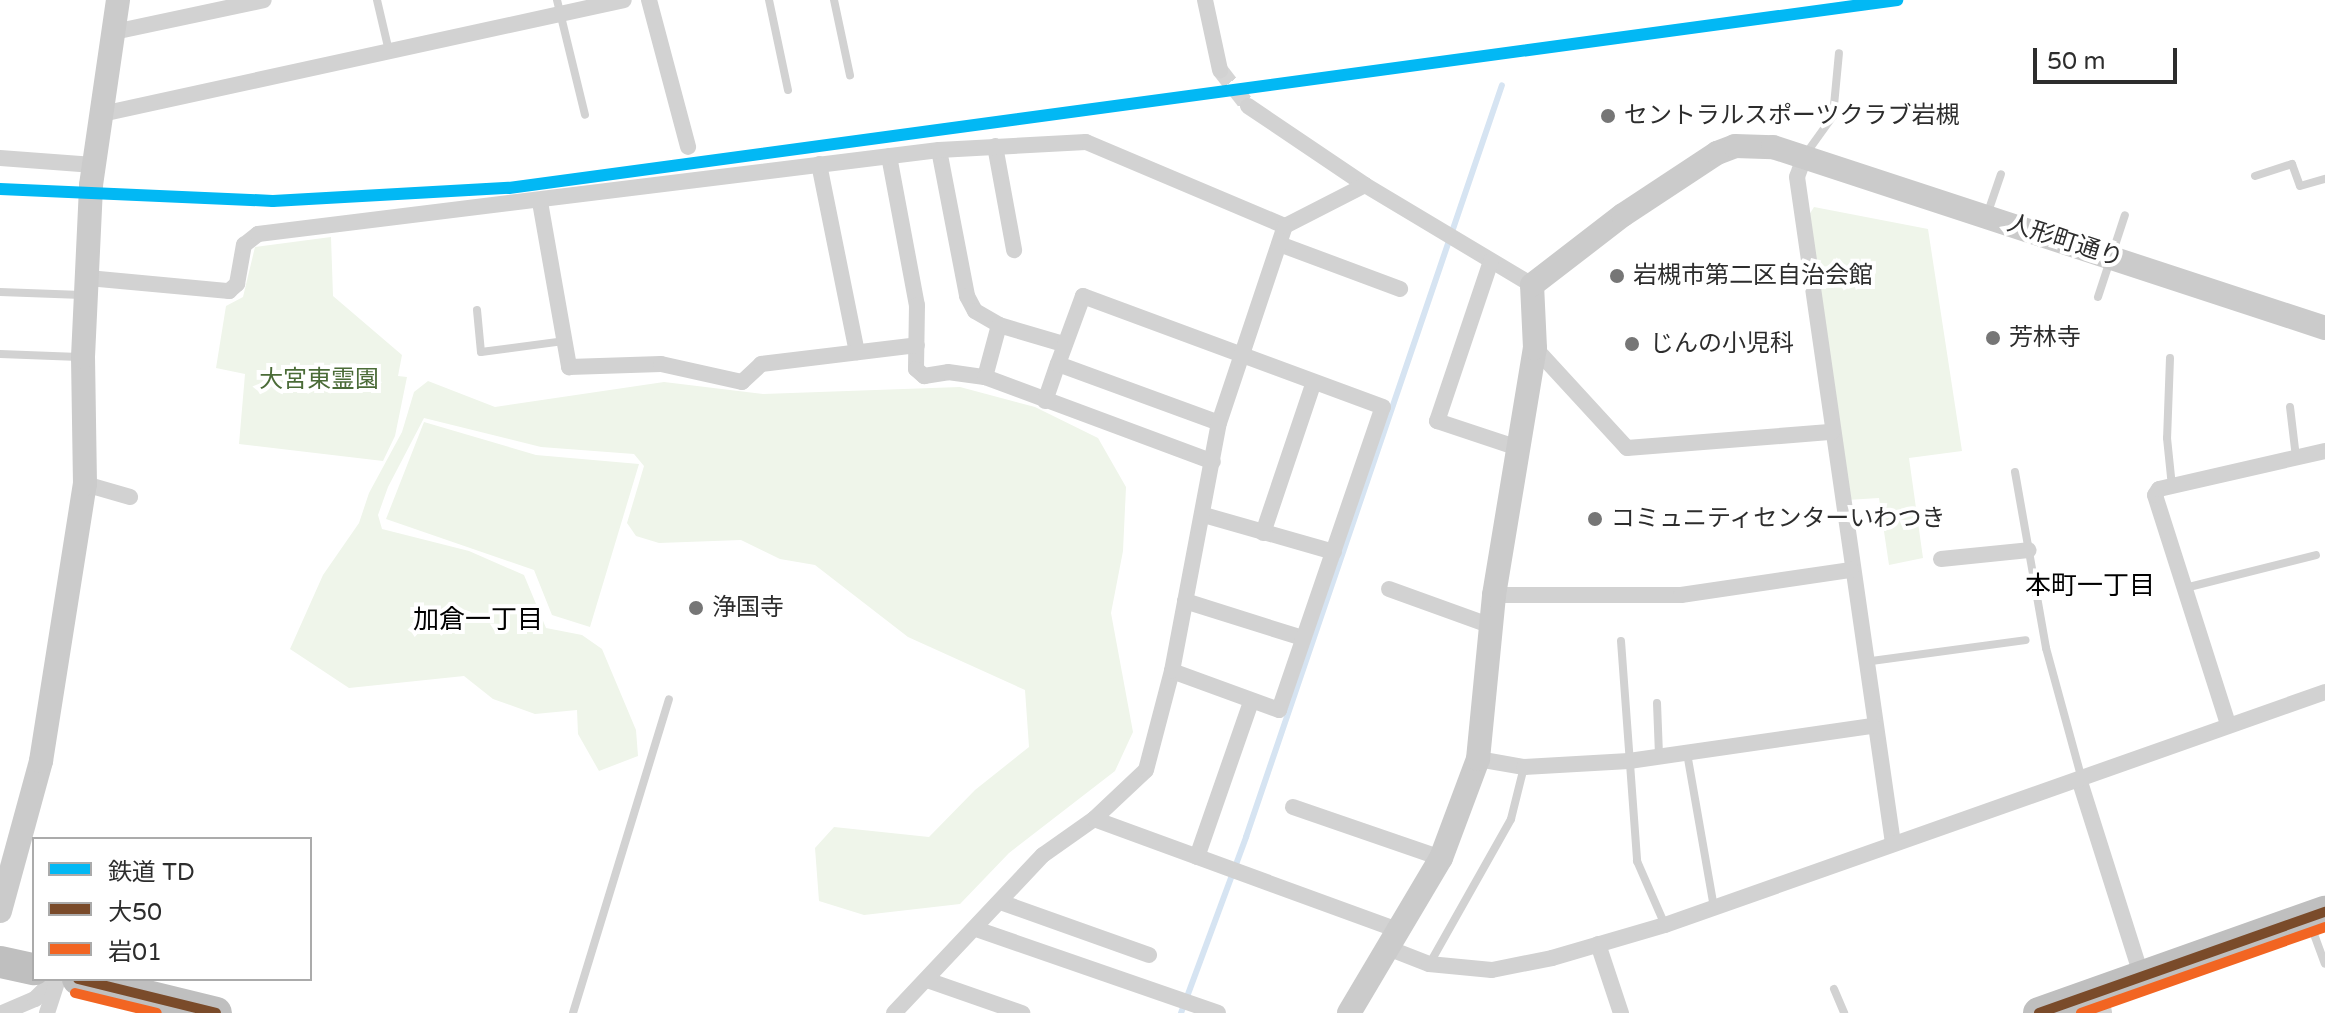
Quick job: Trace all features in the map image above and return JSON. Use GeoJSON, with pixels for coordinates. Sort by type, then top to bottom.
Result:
{"type":"FeatureCollection","features":[{"type":"Feature","properties":{"kind":"highway"},"geometry":{"type":"LineString","coordinates":[[2039,1013],[2102,1002],[2142,978],[2316,915]]}},
{"type":"Feature","properties":{"kind":"highway"},"geometry":{"type":"LineString","coordinates":[[0,962],[32,969]]}},
{"type":"Feature","properties":{"kind":"highway"},"geometry":{"type":"LineString","coordinates":[[110,983],[216,1013]]}},
{"type":"Feature","properties":{"kind":"street"},"geometry":{"type":"LineString","coordinates":[[0,911],[41,761],[85,484],[83,357],[94,165],[118,0]]}},
{"type":"Feature","properties":{"kind":"street"},"geometry":{"type":"LineString","coordinates":[[114,32],[264,0]]}},
{"type":"Feature","properties":{"kind":"street"},"geometry":{"type":"LineString","coordinates":[[102,114],[389,51],[559,7],[624,0]]}},
{"type":"Feature","properties":{"kind":"street"},"geometry":{"type":"LineString","coordinates":[[649,0],[688,147]]}},
{"type":"Feature","properties":{"kind":"street"},"geometry":{"type":"LineString","coordinates":[[1205,0],[1220,70]]}},
{"type":"Feature","properties":{"kind":"street"},"geometry":{"type":"LineString","coordinates":[[1248,106],[1365,185],[1532,285],[1535,348],[1515,447],[1494,595],[1478,759],[1441,858],[1349,1013]]}},
{"type":"Feature","properties":{"kind":"street"},"geometry":{"type":"LineString","coordinates":[[87,286],[229,291],[237,284],[244,245],[258,234],[397,214],[540,202],[819,164],[995,146],[1086,142],[1285,226]]}},
{"type":"Feature","properties":{"kind":"street","name":"人形町通り"},"geometry":{"type":"LineString","coordinates":[[1532,285],[1623,215],[1717,153],[1749,145],[1805,155],[2325,328]]}},
{"type":"Feature","properties":{"kind":"street"},"geometry":{"type":"LineString","coordinates":[[995,146],[1014,250]]}},
{"type":"Feature","properties":{"kind":"street"},"geometry":{"type":"LineString","coordinates":[[939,150],[967,296],[975,311],[999,325],[1063,344]]}},
{"type":"Feature","properties":{"kind":"street"},"geometry":{"type":"LineString","coordinates":[[1805,155],[1797,177],[1873,726],[1893,843]]}},
{"type":"Feature","properties":{"kind":"street"},"geometry":{"type":"LineString","coordinates":[[889,156],[917,305],[916,369],[924,376],[948,372],[985,377],[1213,462]]}},
{"type":"Feature","properties":{"kind":"street"},"geometry":{"type":"LineString","coordinates":[[0,158],[94,165]]}},
{"type":"Feature","properties":{"kind":"street"},"geometry":{"type":"LineString","coordinates":[[819,164],[857,352]]}},
{"type":"Feature","properties":{"kind":"street"},"geometry":{"type":"LineString","coordinates":[[1285,226],[1365,185]]}},
{"type":"Feature","properties":{"kind":"street"},"geometry":{"type":"LineString","coordinates":[[540,202],[569,367],[661,364],[742,382],[761,364],[917,345]]}},
{"type":"Feature","properties":{"kind":"street"},"geometry":{"type":"LineString","coordinates":[[894,1013],[1003,903],[1043,855],[1094,819],[1146,770],[1172,671],[1219,423],[1282,245],[1285,226]]}},
{"type":"Feature","properties":{"kind":"street"},"geometry":{"type":"LineString","coordinates":[[1282,245],[1400,289]]}},
{"type":"Feature","properties":{"kind":"street"},"geometry":{"type":"LineString","coordinates":[[1491,261],[1437,421],[1515,447]]}},
{"type":"Feature","properties":{"kind":"street"},"geometry":{"type":"LineString","coordinates":[[1045,401],[1063,344],[1083,296],[1242,359],[1383,407],[1279,710],[1172,671]]}},
{"type":"Feature","properties":{"kind":"street"},"geometry":{"type":"LineString","coordinates":[[985,377],[999,325]]}},
{"type":"Feature","properties":{"kind":"street"},"geometry":{"type":"LineString","coordinates":[[1535,348],[1627,448],[1832,432]]}},
{"type":"Feature","properties":{"kind":"street"},"geometry":{"type":"LineString","coordinates":[[1058,364],[1219,423]]}},
{"type":"Feature","properties":{"kind":"street"},"geometry":{"type":"LineString","coordinates":[[1263,533],[1313,384]]}},
{"type":"Feature","properties":{"kind":"street"},"geometry":{"type":"LineString","coordinates":[[2228,724],[2182,589],[2155,495],[2172,486],[2325,451]]}},
{"type":"Feature","properties":{"kind":"street"},"geometry":{"type":"LineString","coordinates":[[85,484],[130,497]]}},
{"type":"Feature","properties":{"kind":"street"},"geometry":{"type":"LineString","coordinates":[[1204,515],[1334,552]]}},
{"type":"Feature","properties":{"kind":"street"},"geometry":{"type":"LineString","coordinates":[[1941,559],[2029,550]]}},
{"type":"Feature","properties":{"kind":"street"},"geometry":{"type":"LineString","coordinates":[[1494,595],[1681,595],[1851,570]]}},
{"type":"Feature","properties":{"kind":"street"},"geometry":{"type":"LineString","coordinates":[[1389,589],[1491,626]]}},
{"type":"Feature","properties":{"kind":"street"},"geometry":{"type":"LineString","coordinates":[[1185,601],[1302,638]]}},
{"type":"Feature","properties":{"kind":"street"},"geometry":{"type":"LineString","coordinates":[[1094,819],[1197,857],[1393,939],[1429,964],[1492,970],[1665,925],[1893,843],[2081,781],[2228,724],[2325,692]]}},
{"type":"Feature","properties":{"kind":"street"},"geometry":{"type":"LineString","coordinates":[[1197,857],[1251,702]]}},
{"type":"Feature","properties":{"kind":"street"},"geometry":{"type":"LineString","coordinates":[[1478,759],[1524,767],[1629,761],[1873,726]]}},
{"type":"Feature","properties":{"kind":"street"},"geometry":{"type":"LineString","coordinates":[[2081,781],[2142,978]]}},
{"type":"Feature","properties":{"kind":"street"},"geometry":{"type":"LineString","coordinates":[[1293,807],[1441,858]]}},
{"type":"Feature","properties":{"kind":"street"},"geometry":{"type":"LineString","coordinates":[[1003,903],[1149,955]]}},
{"type":"Feature","properties":{"kind":"street"},"geometry":{"type":"LineString","coordinates":[[976,929],[1172,1005],[1218,1013]]}},
{"type":"Feature","properties":{"kind":"street"},"geometry":{"type":"LineString","coordinates":[[1598,944],[1621,1013]]}},
{"type":"Feature","properties":{"kind":"street"},"geometry":{"type":"LineString","coordinates":[[927,980],[1022,1013]]}},
{"type":"Feature","properties":{"kind":"street"},"geometry":{"type":"LineString","coordinates":[[2,1013],[35,999],[54,981]]}},
{"type":"Feature","properties":{"kind":"street"},"geometry":{"type":"LineString","coordinates":[[47,1013],[55,981]]}},
{"type":"Feature","properties":{"kind":"lane"},"geometry":{"type":"LineString","coordinates":[[377,0],[389,51]]}},
{"type":"Feature","properties":{"kind":"lane"},"geometry":{"type":"LineString","coordinates":[[769,0],[788,90]]}},
{"type":"Feature","properties":{"kind":"lane"},"geometry":{"type":"LineString","coordinates":[[834,0],[850,75]]}},
{"type":"Feature","properties":{"kind":"lane"},"geometry":{"type":"LineString","coordinates":[[559,7],[585,115]]}},
{"type":"Feature","properties":{"kind":"lane"},"geometry":{"type":"LineString","coordinates":[[1805,155],[1833,116],[1839,53]]}},
{"type":"Feature","properties":{"kind":"lane"},"geometry":{"type":"LineString","coordinates":[[2255,176],[2292,164],[2300,186],[2325,179]]}},
{"type":"Feature","properties":{"kind":"lane"},"geometry":{"type":"LineString","coordinates":[[1987,215],[2001,174]]}},
{"type":"Feature","properties":{"kind":"lane"},"geometry":{"type":"LineString","coordinates":[[2098,297],[2125,215]]}},
{"type":"Feature","properties":{"kind":"lane"},"geometry":{"type":"LineString","coordinates":[[0,292],[87,286]]}},
{"type":"Feature","properties":{"kind":"lane"},"geometry":{"type":"LineString","coordinates":[[477,310],[481,352],[565,341]]}},
{"type":"Feature","properties":{"kind":"lane"},"geometry":{"type":"LineString","coordinates":[[0,354],[83,357]]}},
{"type":"Feature","properties":{"kind":"lane"},"geometry":{"type":"LineString","coordinates":[[2170,358],[2167,438],[2172,486]]}},
{"type":"Feature","properties":{"kind":"lane"},"geometry":{"type":"LineString","coordinates":[[2290,407],[2296,458]]}},
{"type":"Feature","properties":{"kind":"lane"},"geometry":{"type":"LineString","coordinates":[[2015,472],[2046,648],[2081,781]]}},
{"type":"Feature","properties":{"kind":"lane"},"geometry":{"type":"LineString","coordinates":[[2182,589],[2316,555]]}},
{"type":"Feature","properties":{"kind":"lane"},"geometry":{"type":"LineString","coordinates":[[1864,663],[2026,640]]}},
{"type":"Feature","properties":{"kind":"lane"},"geometry":{"type":"LineString","coordinates":[[1621,641],[1637,861],[1665,925]]}},
{"type":"Feature","properties":{"kind":"lane"},"geometry":{"type":"LineString","coordinates":[[573,1013],[669,699]]}},
{"type":"Feature","properties":{"kind":"lane"},"geometry":{"type":"LineString","coordinates":[[1657,703],[1659,756]]}},
{"type":"Feature","properties":{"kind":"lane"},"geometry":{"type":"LineString","coordinates":[[1687,752],[1714,907]]}},
{"type":"Feature","properties":{"kind":"lane"},"geometry":{"type":"LineString","coordinates":[[1429,964],[1511,819],[1524,767]]}},
{"type":"Feature","properties":{"kind":"lane"},"geometry":{"type":"LineString","coordinates":[[2316,915],[2325,964]]}},
{"type":"Feature","properties":{"kind":"lane"},"geometry":{"type":"LineString","coordinates":[[1834,989],[1844,1013]]}},
{"type":"Feature","properties":{"kind":"green space"},"geometry":{"type":"Polygon","coordinates":[[[1814,207],[1928,229],[1962,451],[1909,458],[1923,558],[1889,565],[1879,498],[1847,500],[1809,215],[1814,207]]]}},
{"type":"Feature","properties":{"kind":"green space","name":"大宮東霊園"},"geometry":{"type":"Polygon","coordinates":[[[331,237],[333,296],[402,355],[398,376],[407,377],[395,436],[383,461],[239,444],[245,374],[216,368],[226,306],[243,297],[255,247],[331,237]]]}},
{"type":"Feature","properties":{"kind":"green space"},"geometry":{"type":"Polygon","coordinates":[[[428,381],[495,407],[664,382],[763,394],[960,387],[1035,407],[1098,438],[1126,487],[1123,551],[1111,613],[1133,732],[1115,771],[1009,853],[960,904],[864,915],[819,901],[815,848],[834,827],[929,837],[975,790],[1029,747],[1025,690],[908,637],[815,565],[780,559],[741,540],[659,543],[636,536],[627,523],[644,466],[634,454],[541,447],[424,418],[388,487],[378,515],[382,529],[469,551],[524,575],[546,628],[582,635],[602,649],[636,730],[638,756],[599,771],[578,734],[577,710],[535,714],[493,699],[464,676],[349,688],[290,649],[323,575],[359,523],[369,493],[402,432],[414,392],[428,381]]]}},
{"type":"Feature","properties":{"kind":"green space"},"geometry":{"type":"Polygon","coordinates":[[[424,422],[536,455],[639,464],[590,627],[552,615],[534,570],[386,519],[424,422]]]}},
{"type":"Feature","properties":{"kind":"waterway"},"geometry":{"type":"LineString","coordinates":[[1181,1013],[1246,837],[1502,85]]}},
{"type":"Feature","properties":{"kind":"tunnel"},"geometry":{"type":"LineString","coordinates":[[1220,70],[1248,106]]}},
{"type":"Feature","properties":{"kind":"rail line","name":"TD"},"geometry":{"type":"LineString","coordinates":[[0,189],[273,201],[509,188],[1897,0]]}},
{"type":"Feature","properties":{"kind":"transit line","name":"大50"},"geometry":{"type":"LineString","coordinates":[[2039,1013],[2325,912]]}},
{"type":"Feature","properties":{"kind":"transit line","name":"岩01"},"geometry":{"type":"LineString","coordinates":[[2081,1013],[2325,927]]}},
{"type":"Feature","properties":{"kind":"transit line","name":"大50"},"geometry":{"type":"LineString","coordinates":[[86,981],[216,1013]]}},
{"type":"Feature","properties":{"kind":"transit line","name":"岩01"},"geometry":{"type":"LineString","coordinates":[[75,993],[157,1013]]}},
{"type":"Feature","properties":{"kind":"place","name":"セントラルスポーツクラブ岩槻"},"geometry":{"type":"Point","coordinates":[1608,116]}},
{"type":"Feature","properties":{"kind":"place","name":"岩槻市第二区自治会館"},"geometry":{"type":"Point","coordinates":[1617,276]}},
{"type":"Feature","properties":{"kind":"place","name":"芳林寺"},"geometry":{"type":"Point","coordinates":[1993,338]}},
{"type":"Feature","properties":{"kind":"place","name":"じんの小児科"},"geometry":{"type":"Point","coordinates":[1632,344]}},
{"type":"Feature","properties":{"kind":"place","name":"コミュニティセンターいわつき"},"geometry":{"type":"Point","coordinates":[1595,519]}},
{"type":"Feature","properties":{"kind":"place","name":"浄国寺"},"geometry":{"type":"Point","coordinates":[696,608]}},
{"type":"Feature","properties":{"kind":"district","name":"本町一丁目"},"geometry":{"type":"Point","coordinates":[2090,586]}},
{"type":"Feature","properties":{"kind":"district","name":"加倉一丁目"},"geometry":{"type":"Point","coordinates":[478,620]}}]}
